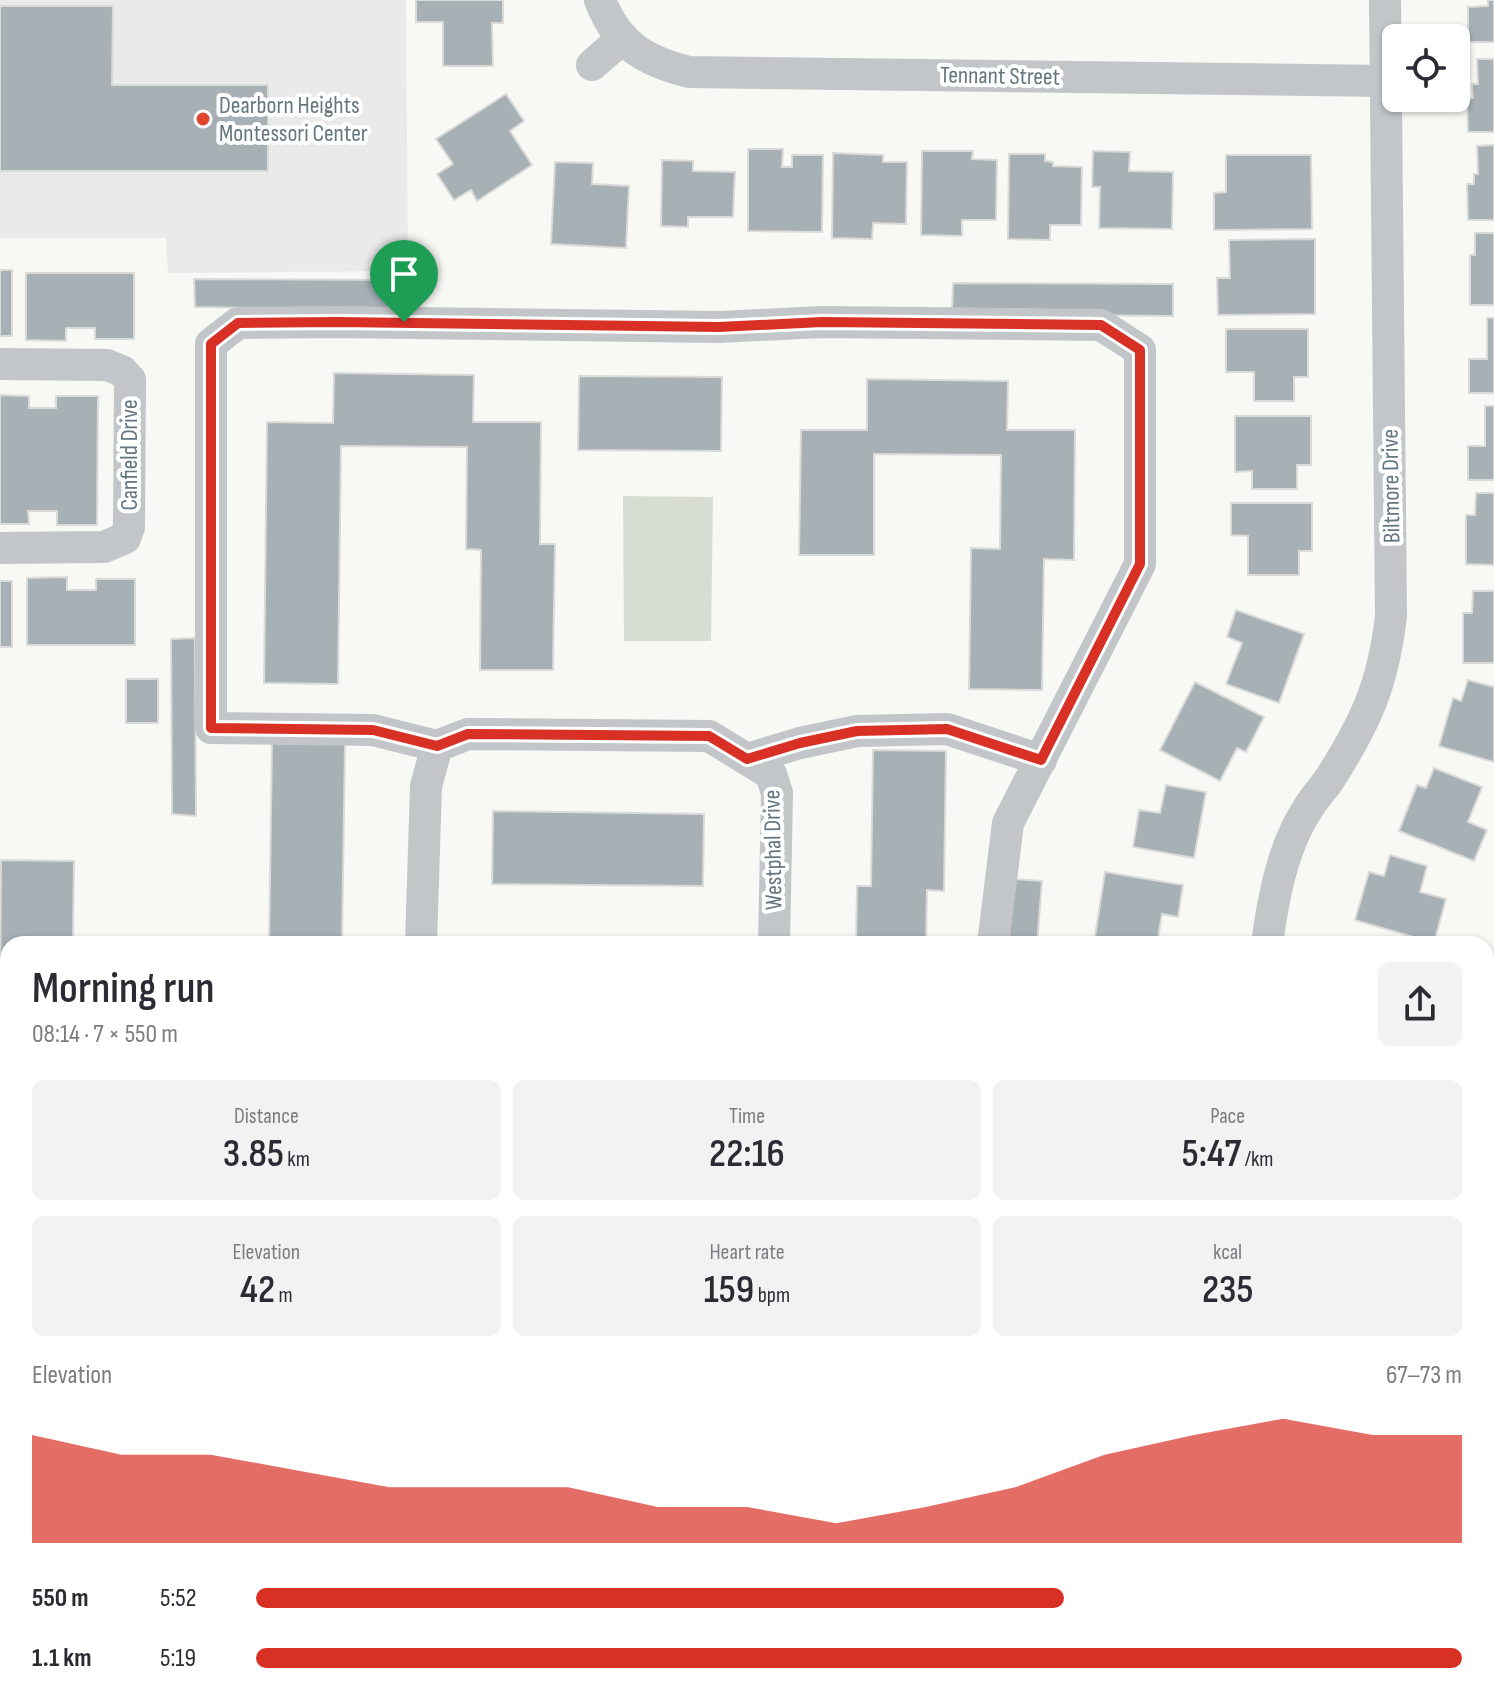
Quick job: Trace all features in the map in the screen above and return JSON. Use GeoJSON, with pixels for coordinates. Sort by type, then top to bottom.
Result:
{"type":"FeatureCollection","features":[{"type":"Feature","properties":{"kind":"street"},"geometry":{"type":"LineString","coordinates":[[592,65],[623,38],[600,0]]}},
{"type":"Feature","properties":{"kind":"street","name":"Biltmore Drive"},"geometry":{"type":"LineString","coordinates":[[1385,0],[1386,24]]}},
{"type":"Feature","properties":{"kind":"street","name":"Tennant Street"},"geometry":{"type":"LineString","coordinates":[[623,38],[659,64],[689,72],[1382,81]]}},
{"type":"Feature","properties":{"kind":"street","name":"Biltmore Drive"},"geometry":{"type":"LineString","coordinates":[[1268,936],[1272,909],[1294,838],[1306,811],[1365,721],[1387,650],[1392,583],[1387,112]]}},
{"type":"Feature","properties":{"kind":"street"},"geometry":{"type":"LineString","coordinates":[[421,936],[426,786],[437,746],[373,730],[211,728],[211,344],[238,323],[442,322],[719,327],[822,322],[1101,325],[1140,350],[1140,564],[1008,823],[994,936]]}},
{"type":"Feature","properties":{"kind":"street","name":"Canfield Drive"},"geometry":{"type":"LineString","coordinates":[[0,364],[107,365],[122,371],[130,380],[129,527],[125,538],[104,547],[0,548]]}},
{"type":"Feature","properties":{"kind":"street"},"geometry":{"type":"LineString","coordinates":[[747,759],[800,743],[857,731],[947,729],[1041,760]]}},
{"type":"Feature","properties":{"kind":"street","name":"Westphal Drive"},"geometry":{"type":"LineString","coordinates":[[437,746],[468,734],[709,736],[771,774],[777,793],[774,936]]}},
{"type":"Feature","properties":{"kind":"shaded area","name":"Dearborn Heights Montessori Center"},"geometry":{"type":"Polygon","coordinates":[[[0,0],[406,0],[408,271],[168,273],[166,238],[0,238],[0,0]]]}},
{"type":"Feature","properties":{"kind":"shaded area"},"geometry":{"type":"Polygon","coordinates":[[[623,496],[713,497],[711,641],[624,641],[623,496]]]}},
{"type":"Feature","properties":{"kind":"building"},"geometry":{"type":"Polygon","coordinates":[[[416,0],[503,0],[503,23],[492,23],[493,66],[443,66],[443,22],[416,22],[416,0]]]}},
{"type":"Feature","properties":{"kind":"building"},"geometry":{"type":"Polygon","coordinates":[[[1488,0],[1494,0],[1494,42],[1470,42],[1468,7],[1488,6],[1488,0]]]}},
{"type":"Feature","properties":{"kind":"building"},"geometry":{"type":"Polygon","coordinates":[[[0,6],[113,6],[112,85],[268,85],[268,171],[0,171],[0,6]]]}},
{"type":"Feature","properties":{"kind":"building"},"geometry":{"type":"Polygon","coordinates":[[[1477,59],[1494,59],[1494,132],[1468,132],[1472,84],[1478,84],[1477,59]]]}},
{"type":"Feature","properties":{"kind":"building"},"geometry":{"type":"Polygon","coordinates":[[[506,94],[524,121],[510,131],[532,165],[477,201],[471,190],[454,200],[437,174],[453,164],[436,139],[506,94]]]}},
{"type":"Feature","properties":{"kind":"building"},"geometry":{"type":"Polygon","coordinates":[[[1494,145],[1494,220],[1468,220],[1467,184],[1474,184],[1474,174],[1478,174],[1477,146],[1494,145]]]}},
{"type":"Feature","properties":{"kind":"building"},"geometry":{"type":"Polygon","coordinates":[[[748,149],[783,149],[782,167],[792,167],[792,155],[823,155],[822,232],[748,231],[748,149]]]}},
{"type":"Feature","properties":{"kind":"building"},"geometry":{"type":"Polygon","coordinates":[[[922,151],[973,151],[972,159],[997,160],[996,220],[962,220],[962,236],[921,235],[922,151]]]}},
{"type":"Feature","properties":{"kind":"building"},"geometry":{"type":"Polygon","coordinates":[[[1093,151],[1130,152],[1129,171],[1173,172],[1172,229],[1099,228],[1100,187],[1092,187],[1093,151]]]}},
{"type":"Feature","properties":{"kind":"building"},"geometry":{"type":"Polygon","coordinates":[[[833,153],[883,155],[883,162],[907,162],[906,224],[873,223],[872,239],[832,238],[833,153]]]}},
{"type":"Feature","properties":{"kind":"building"},"geometry":{"type":"Polygon","coordinates":[[[1009,154],[1045,154],[1045,161],[1053,162],[1053,166],[1082,167],[1081,225],[1050,225],[1050,240],[1008,239],[1009,154]]]}},
{"type":"Feature","properties":{"kind":"building"},"geometry":{"type":"Polygon","coordinates":[[[1226,155],[1311,155],[1312,229],[1214,230],[1214,193],[1226,192],[1226,155]]]}},
{"type":"Feature","properties":{"kind":"building"},"geometry":{"type":"Polygon","coordinates":[[[662,160],[693,161],[693,171],[735,172],[733,217],[688,217],[688,227],[661,226],[662,160]]]}},
{"type":"Feature","properties":{"kind":"building"},"geometry":{"type":"Polygon","coordinates":[[[555,162],[593,163],[592,184],[629,186],[626,248],[551,244],[555,162]]]}},
{"type":"Feature","properties":{"kind":"building"},"geometry":{"type":"Polygon","coordinates":[[[1475,233],[1494,233],[1494,305],[1470,305],[1470,255],[1475,255],[1475,233]]]}},
{"type":"Feature","properties":{"kind":"building"},"geometry":{"type":"Polygon","coordinates":[[[1315,239],[1315,314],[1218,315],[1217,278],[1230,278],[1229,240],[1315,239]]]}},
{"type":"Feature","properties":{"kind":"building"},"geometry":{"type":"Polygon","coordinates":[[[0,270],[12,270],[12,336],[0,336],[0,270]]]}},
{"type":"Feature","properties":{"kind":"building"},"geometry":{"type":"Polygon","coordinates":[[[26,273],[134,273],[134,339],[95,339],[95,328],[66,328],[66,341],[26,340],[26,273]]]}},
{"type":"Feature","properties":{"kind":"building"},"geometry":{"type":"Polygon","coordinates":[[[194,279],[400,280],[400,310],[195,307],[194,279]]]}},
{"type":"Feature","properties":{"kind":"building"},"geometry":{"type":"Polygon","coordinates":[[[953,283],[1173,284],[1173,316],[952,314],[953,283]]]}},
{"type":"Feature","properties":{"kind":"building"},"geometry":{"type":"Polygon","coordinates":[[[1487,318],[1494,318],[1494,393],[1469,393],[1469,359],[1487,359],[1487,318]]]}},
{"type":"Feature","properties":{"kind":"building"},"geometry":{"type":"Polygon","coordinates":[[[1226,329],[1308,329],[1308,377],[1294,377],[1294,401],[1254,401],[1254,372],[1226,372],[1226,329]]]}},
{"type":"Feature","properties":{"kind":"building"},"geometry":{"type":"Polygon","coordinates":[[[334,373],[474,375],[473,422],[541,422],[540,544],[555,544],[553,670],[480,670],[481,550],[466,549],[467,447],[341,446],[338,684],[264,683],[267,422],[333,423],[334,373]]]}},
{"type":"Feature","properties":{"kind":"building"},"geometry":{"type":"Polygon","coordinates":[[[579,376],[722,377],[721,451],[578,450],[579,376]]]}},
{"type":"Feature","properties":{"kind":"building"},"geometry":{"type":"Polygon","coordinates":[[[867,379],[1008,381],[1007,430],[1075,430],[1074,560],[1044,559],[1042,690],[969,689],[971,548],[1000,549],[1001,455],[874,454],[874,555],[799,555],[801,430],[867,430],[867,379]]]}},
{"type":"Feature","properties":{"kind":"building"},"geometry":{"type":"Polygon","coordinates":[[[0,395],[29,396],[29,408],[56,408],[56,396],[98,396],[97,525],[57,525],[57,511],[28,511],[29,524],[0,524],[0,395]]]}},
{"type":"Feature","properties":{"kind":"building"},"geometry":{"type":"Polygon","coordinates":[[[1485,406],[1494,406],[1494,480],[1468,480],[1468,446],[1485,446],[1485,406]]]}},
{"type":"Feature","properties":{"kind":"building"},"geometry":{"type":"Polygon","coordinates":[[[1235,416],[1311,416],[1311,465],[1297,465],[1297,489],[1252,489],[1252,471],[1235,472],[1235,416]]]}},
{"type":"Feature","properties":{"kind":"building"},"geometry":{"type":"Polygon","coordinates":[[[1476,493],[1494,493],[1494,565],[1466,564],[1466,515],[1475,515],[1476,493]]]}},
{"type":"Feature","properties":{"kind":"building"},"geometry":{"type":"Polygon","coordinates":[[[1231,503],[1312,503],[1312,551],[1299,551],[1299,575],[1248,575],[1248,536],[1231,535],[1231,503]]]}},
{"type":"Feature","properties":{"kind":"building"},"geometry":{"type":"Polygon","coordinates":[[[67,577],[67,590],[96,590],[96,579],[135,579],[135,645],[27,645],[27,578],[67,577]]]}},
{"type":"Feature","properties":{"kind":"building"},"geometry":{"type":"Polygon","coordinates":[[[0,581],[12,581],[12,647],[0,647],[0,581]]]}},
{"type":"Feature","properties":{"kind":"building"},"geometry":{"type":"Polygon","coordinates":[[[1473,591],[1494,591],[1494,663],[1463,663],[1463,613],[1472,613],[1473,591]]]}},
{"type":"Feature","properties":{"kind":"building"},"geometry":{"type":"Polygon","coordinates":[[[1236,610],[1304,634],[1279,703],[1226,684],[1242,643],[1227,637],[1236,610]]]}},
{"type":"Feature","properties":{"kind":"building"},"geometry":{"type":"Polygon","coordinates":[[[195,638],[196,816],[172,814],[171,639],[195,638]]]}},
{"type":"Feature","properties":{"kind":"building"},"geometry":{"type":"Polygon","coordinates":[[[126,679],[158,679],[158,723],[126,723],[126,679]]]}},
{"type":"Feature","properties":{"kind":"building"},"geometry":{"type":"Polygon","coordinates":[[[1468,680],[1494,687],[1494,762],[1439,746],[1453,698],[1461,701],[1468,680]]]}},
{"type":"Feature","properties":{"kind":"building"},"geometry":{"type":"Polygon","coordinates":[[[1195,682],[1264,717],[1246,752],[1237,748],[1220,781],[1160,750],[1195,682]]]}},
{"type":"Feature","properties":{"kind":"building"},"geometry":{"type":"Polygon","coordinates":[[[272,743],[345,744],[342,936],[269,936],[272,743]]]}},
{"type":"Feature","properties":{"kind":"building"},"geometry":{"type":"Polygon","coordinates":[[[873,750],[946,751],[944,891],[927,890],[926,936],[856,936],[857,886],[871,886],[873,750]]]}},
{"type":"Feature","properties":{"kind":"building"},"geometry":{"type":"Polygon","coordinates":[[[1434,768],[1482,787],[1468,822],[1487,830],[1474,861],[1399,831],[1417,785],[1426,788],[1434,768]]]}},
{"type":"Feature","properties":{"kind":"building"},"geometry":{"type":"Polygon","coordinates":[[[1166,785],[1206,792],[1194,858],[1133,847],[1139,810],[1160,813],[1166,785]]]}},
{"type":"Feature","properties":{"kind":"building"},"geometry":{"type":"Polygon","coordinates":[[[493,811],[704,814],[703,886],[492,884],[493,811]]]}},
{"type":"Feature","properties":{"kind":"building"},"geometry":{"type":"Polygon","coordinates":[[[1390,855],[1427,866],[1420,892],[1446,899],[1436,936],[1410,936],[1355,920],[1369,872],[1384,876],[1390,855]]]}},
{"type":"Feature","properties":{"kind":"building"},"geometry":{"type":"Polygon","coordinates":[[[1,860],[74,861],[73,936],[0,936],[1,860]]]}},
{"type":"Feature","properties":{"kind":"building"},"geometry":{"type":"Polygon","coordinates":[[[1105,872],[1183,885],[1178,917],[1162,914],[1158,936],[1095,936],[1105,872]]]}},
{"type":"Feature","properties":{"kind":"building"},"geometry":{"type":"Polygon","coordinates":[[[1013,879],[1042,881],[1038,936],[1009,936],[1013,879]]]}},
{"type":"Feature","properties":{"kind":"place","name":"Dearborn Heights Montessori Center"},"geometry":{"type":"Point","coordinates":[203,119]}},
{"type":"Feature","properties":{"kind":"route"},"geometry":{"type":"LineString","coordinates":[[404,322],[719,327],[822,322],[1101,325],[1140,350],[1140,564],[1041,760],[947,729],[857,731],[800,743],[747,759],[709,736],[468,734],[437,746],[373,730],[211,728],[211,344],[238,323],[404,322]]}}]}
